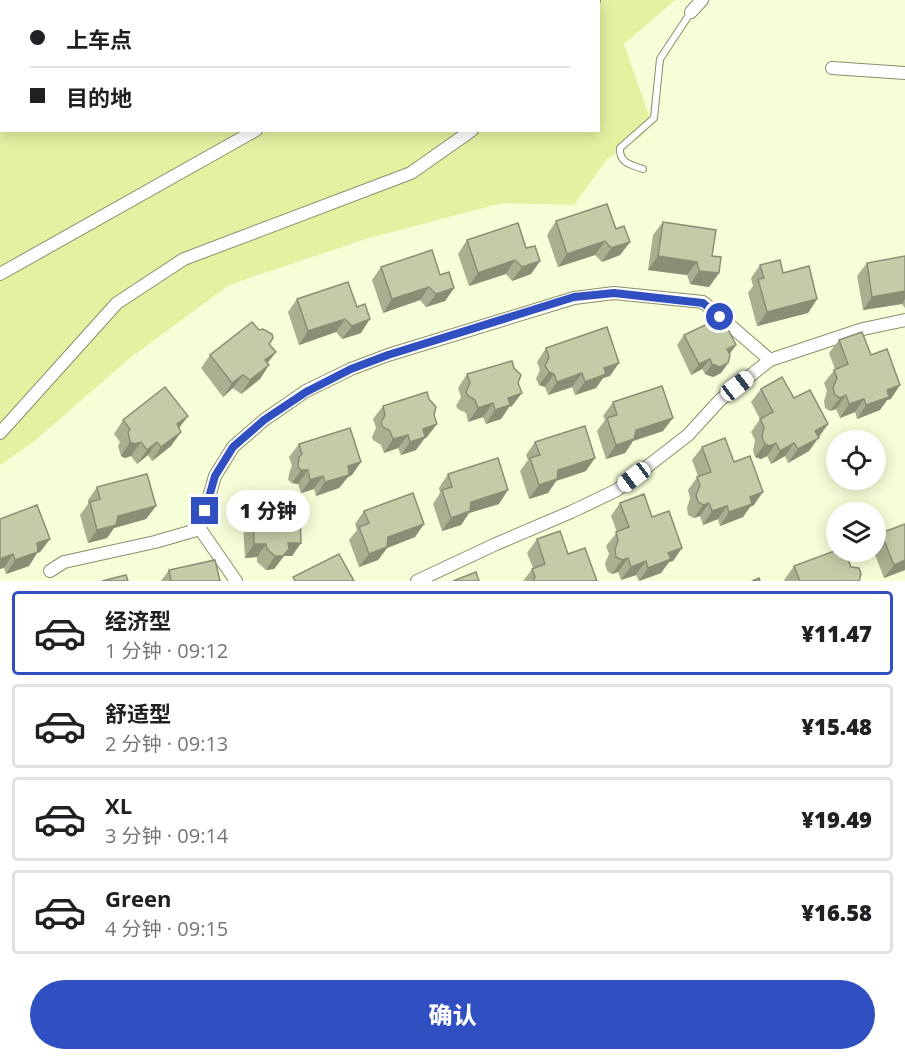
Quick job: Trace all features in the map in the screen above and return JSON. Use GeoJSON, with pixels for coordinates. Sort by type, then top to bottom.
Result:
{"type":"FeatureCollection","features":[{"type":"Feature","properties":{"kind":"street"},"geometry":{"type":"LineString","coordinates":[[691,12],[702,0]]}},
{"type":"Feature","properties":{"kind":"street"},"geometry":{"type":"LineString","coordinates":[[832,68],[905,73]]}},
{"type":"Feature","properties":{"kind":"street"},"geometry":{"type":"LineString","coordinates":[[0,274],[252,132]]}},
{"type":"Feature","properties":{"kind":"street"},"geometry":{"type":"LineString","coordinates":[[0,433],[117,303],[184,259],[411,173],[469,132]]}},
{"type":"Feature","properties":{"kind":"street"},"geometry":{"type":"LineString","coordinates":[[200,529],[215,476],[233,447],[264,420],[306,392],[351,369],[388,355],[574,297],[614,293],[703,303],[770,360]]}},
{"type":"Feature","properties":{"kind":"street"},"geometry":{"type":"LineString","coordinates":[[417,581],[616,490],[688,435],[720,400],[770,360],[863,330],[905,320]]}},
{"type":"Feature","properties":{"kind":"street"},"geometry":{"type":"LineString","coordinates":[[50,571],[64,562],[155,542],[200,529]]}},
{"type":"Feature","properties":{"kind":"street"},"geometry":{"type":"LineString","coordinates":[[200,529],[236,581]]}},
{"type":"Feature","properties":{"kind":"lane"},"geometry":{"type":"LineString","coordinates":[[643,169],[624,162],[619,155],[620,148],[654,118],[660,59],[691,12]]}},
{"type":"Feature","properties":{"kind":"green space"},"geometry":{"type":"Polygon","coordinates":[[[600,0],[675,0],[624,44],[652,124],[642,136],[607,159],[574,205],[502,203],[369,238],[229,285],[130,358],[32,443],[0,465],[0,132],[600,132],[600,0]]]}},
{"type":"Feature","properties":{"kind":"building"},"geometry":{"type":"Polygon","coordinates":[[[607,204],[616,229],[624,226],[630,242],[611,248],[605,241],[567,254],[556,221],[607,204]]]}},
{"type":"Feature","properties":{"kind":"building"},"geometry":{"type":"Polygon","coordinates":[[[663,222],[716,230],[712,256],[721,257],[719,273],[699,271],[697,262],[658,256],[663,222]]]}},
{"type":"Feature","properties":{"kind":"building"},"geometry":{"type":"Polygon","coordinates":[[[518,223],[526,248],[535,246],[540,261],[522,267],[515,260],[478,273],[467,240],[518,223]]]}},
{"type":"Feature","properties":{"kind":"building"},"geometry":{"type":"Polygon","coordinates":[[[432,250],[440,275],[449,272],[454,288],[436,294],[429,287],[392,299],[381,267],[432,250]]]}},
{"type":"Feature","properties":{"kind":"building"},"geometry":{"type":"Polygon","coordinates":[[[905,256],[905,291],[872,297],[867,263],[905,256]]]}},
{"type":"Feature","properties":{"kind":"building"},"geometry":{"type":"Polygon","coordinates":[[[780,260],[783,273],[809,266],[817,299],[767,312],[758,279],[764,278],[760,265],[780,260]]]}},
{"type":"Feature","properties":{"kind":"building"},"geometry":{"type":"Polygon","coordinates":[[[348,282],[357,307],[365,304],[370,319],[352,326],[345,319],[308,331],[297,299],[348,282]]]}},
{"type":"Feature","properties":{"kind":"building"},"geometry":{"type":"Polygon","coordinates":[[[722,317],[736,345],[727,349],[730,355],[728,363],[720,367],[712,364],[710,359],[699,364],[684,335],[722,317]]]}},
{"type":"Feature","properties":{"kind":"building"},"geometry":{"type":"Polygon","coordinates":[[[252,322],[259,330],[263,329],[272,334],[273,338],[269,344],[276,352],[265,360],[269,365],[250,380],[243,375],[232,383],[210,355],[252,322]]]}},
{"type":"Feature","properties":{"kind":"building"},"geometry":{"type":"Polygon","coordinates":[[[607,327],[619,363],[604,368],[606,374],[585,382],[582,373],[557,382],[554,374],[549,372],[545,366],[549,357],[546,348],[607,327]]]}},
{"type":"Feature","properties":{"kind":"building"},"geometry":{"type":"Polygon","coordinates":[[[862,332],[871,355],[887,349],[900,385],[887,390],[889,397],[866,405],[864,399],[849,404],[846,395],[840,398],[835,395],[833,388],[837,378],[834,370],[848,364],[839,340],[862,332]]]}},
{"type":"Feature","properties":{"kind":"building"},"geometry":{"type":"Polygon","coordinates":[[[512,361],[514,368],[521,375],[518,383],[522,393],[508,398],[510,405],[495,410],[493,403],[478,408],[475,400],[466,392],[470,383],[467,374],[512,361]]]}},
{"type":"Feature","properties":{"kind":"building"},"geometry":{"type":"Polygon","coordinates":[[[782,377],[794,398],[810,390],[828,424],[815,431],[819,438],[798,449],[794,443],[780,451],[776,443],[770,446],[765,444],[762,437],[764,427],[760,419],[773,412],[761,389],[782,377]]]}},
{"type":"Feature","properties":{"kind":"building"},"geometry":{"type":"Polygon","coordinates":[[[662,386],[673,418],[636,430],[634,439],[616,445],[607,418],[617,415],[613,402],[662,386]]]}},
{"type":"Feature","properties":{"kind":"building"},"geometry":{"type":"Polygon","coordinates":[[[165,387],[188,416],[177,424],[181,432],[161,447],[157,442],[147,450],[141,442],[134,444],[130,442],[128,432],[130,429],[123,420],[165,387]]]}},
{"type":"Feature","properties":{"kind":"building"},"geometry":{"type":"Polygon","coordinates":[[[427,392],[429,399],[436,407],[434,415],[437,424],[423,429],[425,437],[410,442],[408,435],[393,439],[390,431],[381,423],[385,415],[383,406],[427,392]]]}},
{"type":"Feature","properties":{"kind":"building"},"geometry":{"type":"Polygon","coordinates":[[[585,426],[595,458],[558,470],[557,479],[539,485],[530,458],[540,455],[535,442],[585,426]]]}},
{"type":"Feature","properties":{"kind":"building"},"geometry":{"type":"Polygon","coordinates":[[[350,428],[361,462],[348,466],[349,475],[325,482],[323,476],[310,480],[308,470],[301,470],[298,467],[299,457],[302,454],[299,444],[350,428]]]}},
{"type":"Feature","properties":{"kind":"building"},"geometry":{"type":"Polygon","coordinates":[[[725,438],[734,462],[750,456],[763,492],[750,497],[752,504],[729,512],[727,506],[712,511],[709,503],[703,505],[698,502],[696,495],[700,485],[697,477],[711,472],[702,447],[725,438]]]}},
{"type":"Feature","properties":{"kind":"building"},"geometry":{"type":"Polygon","coordinates":[[[498,458],[508,490],[471,502],[470,511],[451,518],[442,490],[452,487],[448,474],[498,458]]]}},
{"type":"Feature","properties":{"kind":"building"},"geometry":{"type":"Polygon","coordinates":[[[147,474],[156,506],[118,516],[116,525],[97,530],[90,502],[100,499],[97,487],[147,474]]]}},
{"type":"Feature","properties":{"kind":"building"},"geometry":{"type":"Polygon","coordinates":[[[413,493],[424,524],[388,537],[387,547],[369,554],[359,527],[369,523],[364,511],[413,493]]]}},
{"type":"Feature","properties":{"kind":"building"},"geometry":{"type":"Polygon","coordinates":[[[644,494],[652,517],[669,511],[682,548],[668,553],[671,559],[648,568],[646,561],[631,567],[628,558],[622,560],[616,557],[615,550],[618,540],[616,532],[629,527],[620,503],[644,494]]]}},
{"type":"Feature","properties":{"kind":"building"},"geometry":{"type":"Polygon","coordinates":[[[37,505],[50,539],[37,543],[38,552],[15,560],[13,554],[0,559],[0,519],[37,505]]]}},
{"type":"Feature","properties":{"kind":"building"},"geometry":{"type":"Polygon","coordinates":[[[300,509],[301,543],[288,543],[289,549],[283,556],[275,556],[267,549],[266,544],[254,544],[253,511],[300,509]]]}},
{"type":"Feature","properties":{"kind":"building"},"geometry":{"type":"Polygon","coordinates":[[[905,524],[905,560],[894,565],[886,545],[886,531],[905,524]]]}},
{"type":"Feature","properties":{"kind":"building"},"geometry":{"type":"Polygon","coordinates":[[[560,531],[568,554],[585,548],[597,581],[533,581],[535,577],[532,569],[545,564],[537,539],[560,531]]]}},
{"type":"Feature","properties":{"kind":"building"},"geometry":{"type":"Polygon","coordinates":[[[339,554],[354,581],[295,581],[293,577],[339,554]]]}},
{"type":"Feature","properties":{"kind":"building"},"geometry":{"type":"Polygon","coordinates":[[[826,554],[826,562],[849,562],[851,567],[859,568],[861,574],[859,581],[800,581],[794,566],[826,554]]]}},
{"type":"Feature","properties":{"kind":"building"},"geometry":{"type":"Polygon","coordinates":[[[215,560],[220,581],[171,581],[169,570],[215,560]]]}},
{"type":"Feature","properties":{"kind":"building"},"geometry":{"type":"Polygon","coordinates":[[[476,572],[479,581],[453,581],[476,572]]]}},
{"type":"Feature","properties":{"kind":"building"},"geometry":{"type":"Polygon","coordinates":[[[126,575],[128,581],[102,581],[126,575]]]}},
{"type":"Feature","properties":{"kind":"route"},"geometry":{"type":"LineString","coordinates":[[205,511],[215,476],[233,447],[264,420],[306,392],[351,369],[388,355],[574,297],[614,293],[703,303],[720,317]]}}]}
